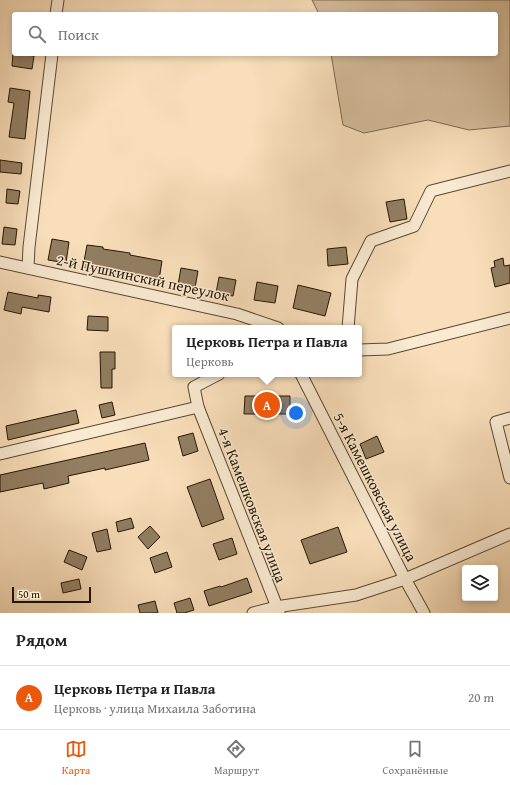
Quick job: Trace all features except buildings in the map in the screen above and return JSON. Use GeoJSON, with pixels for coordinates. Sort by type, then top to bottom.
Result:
{"type":"FeatureCollection","features":[{"type":"Feature","properties":{"kind":"street"},"geometry":{"type":"LineString","coordinates":[[56,12],[58,0]]}},
{"type":"Feature","properties":{"kind":"street"},"geometry":{"type":"LineString","coordinates":[[28,268],[29,247],[52,56]]}},
{"type":"Feature","properties":{"kind":"street"},"geometry":{"type":"LineString","coordinates":[[348,325],[352,280],[371,241],[414,226],[431,191],[510,171]]}},
{"type":"Feature","properties":{"kind":"street","name":"2-й Пушкинский переулок"},"geometry":{"type":"LineString","coordinates":[[0,262],[236,314],[269,325]]}},
{"type":"Feature","properties":{"kind":"street"},"geometry":{"type":"LineString","coordinates":[[362,350],[388,349],[510,318]]}},
{"type":"Feature","properties":{"kind":"street","name":"4-я Камешковская улица"},"geometry":{"type":"LineString","coordinates":[[213,377],[194,387],[198,407],[277,610]]}},
{"type":"Feature","properties":{"kind":"street","name":"5-я Камешковская улица"},"geometry":{"type":"LineString","coordinates":[[303,377],[405,579],[424,613]]}},
{"type":"Feature","properties":{"kind":"street"},"geometry":{"type":"LineString","coordinates":[[0,454],[198,407]]}},
{"type":"Feature","properties":{"kind":"street"},"geometry":{"type":"LineString","coordinates":[[510,418],[496,422],[510,478]]}},
{"type":"Feature","properties":{"kind":"street"},"geometry":{"type":"LineString","coordinates":[[253,613],[356,595],[405,579],[510,534]]}},
{"type":"Feature","properties":{"kind":"shaded area"},"geometry":{"type":"Polygon","coordinates":[[[312,0],[510,0],[510,126],[469,130],[428,120],[364,133],[343,125],[331,56],[498,56],[498,12],[318,12],[312,0]]]}},
{"type":"Feature","properties":{"kind":"place","name":"Церковь Петра и Павла"},"geometry":{"type":"Point","coordinates":[267,405]}}]}
